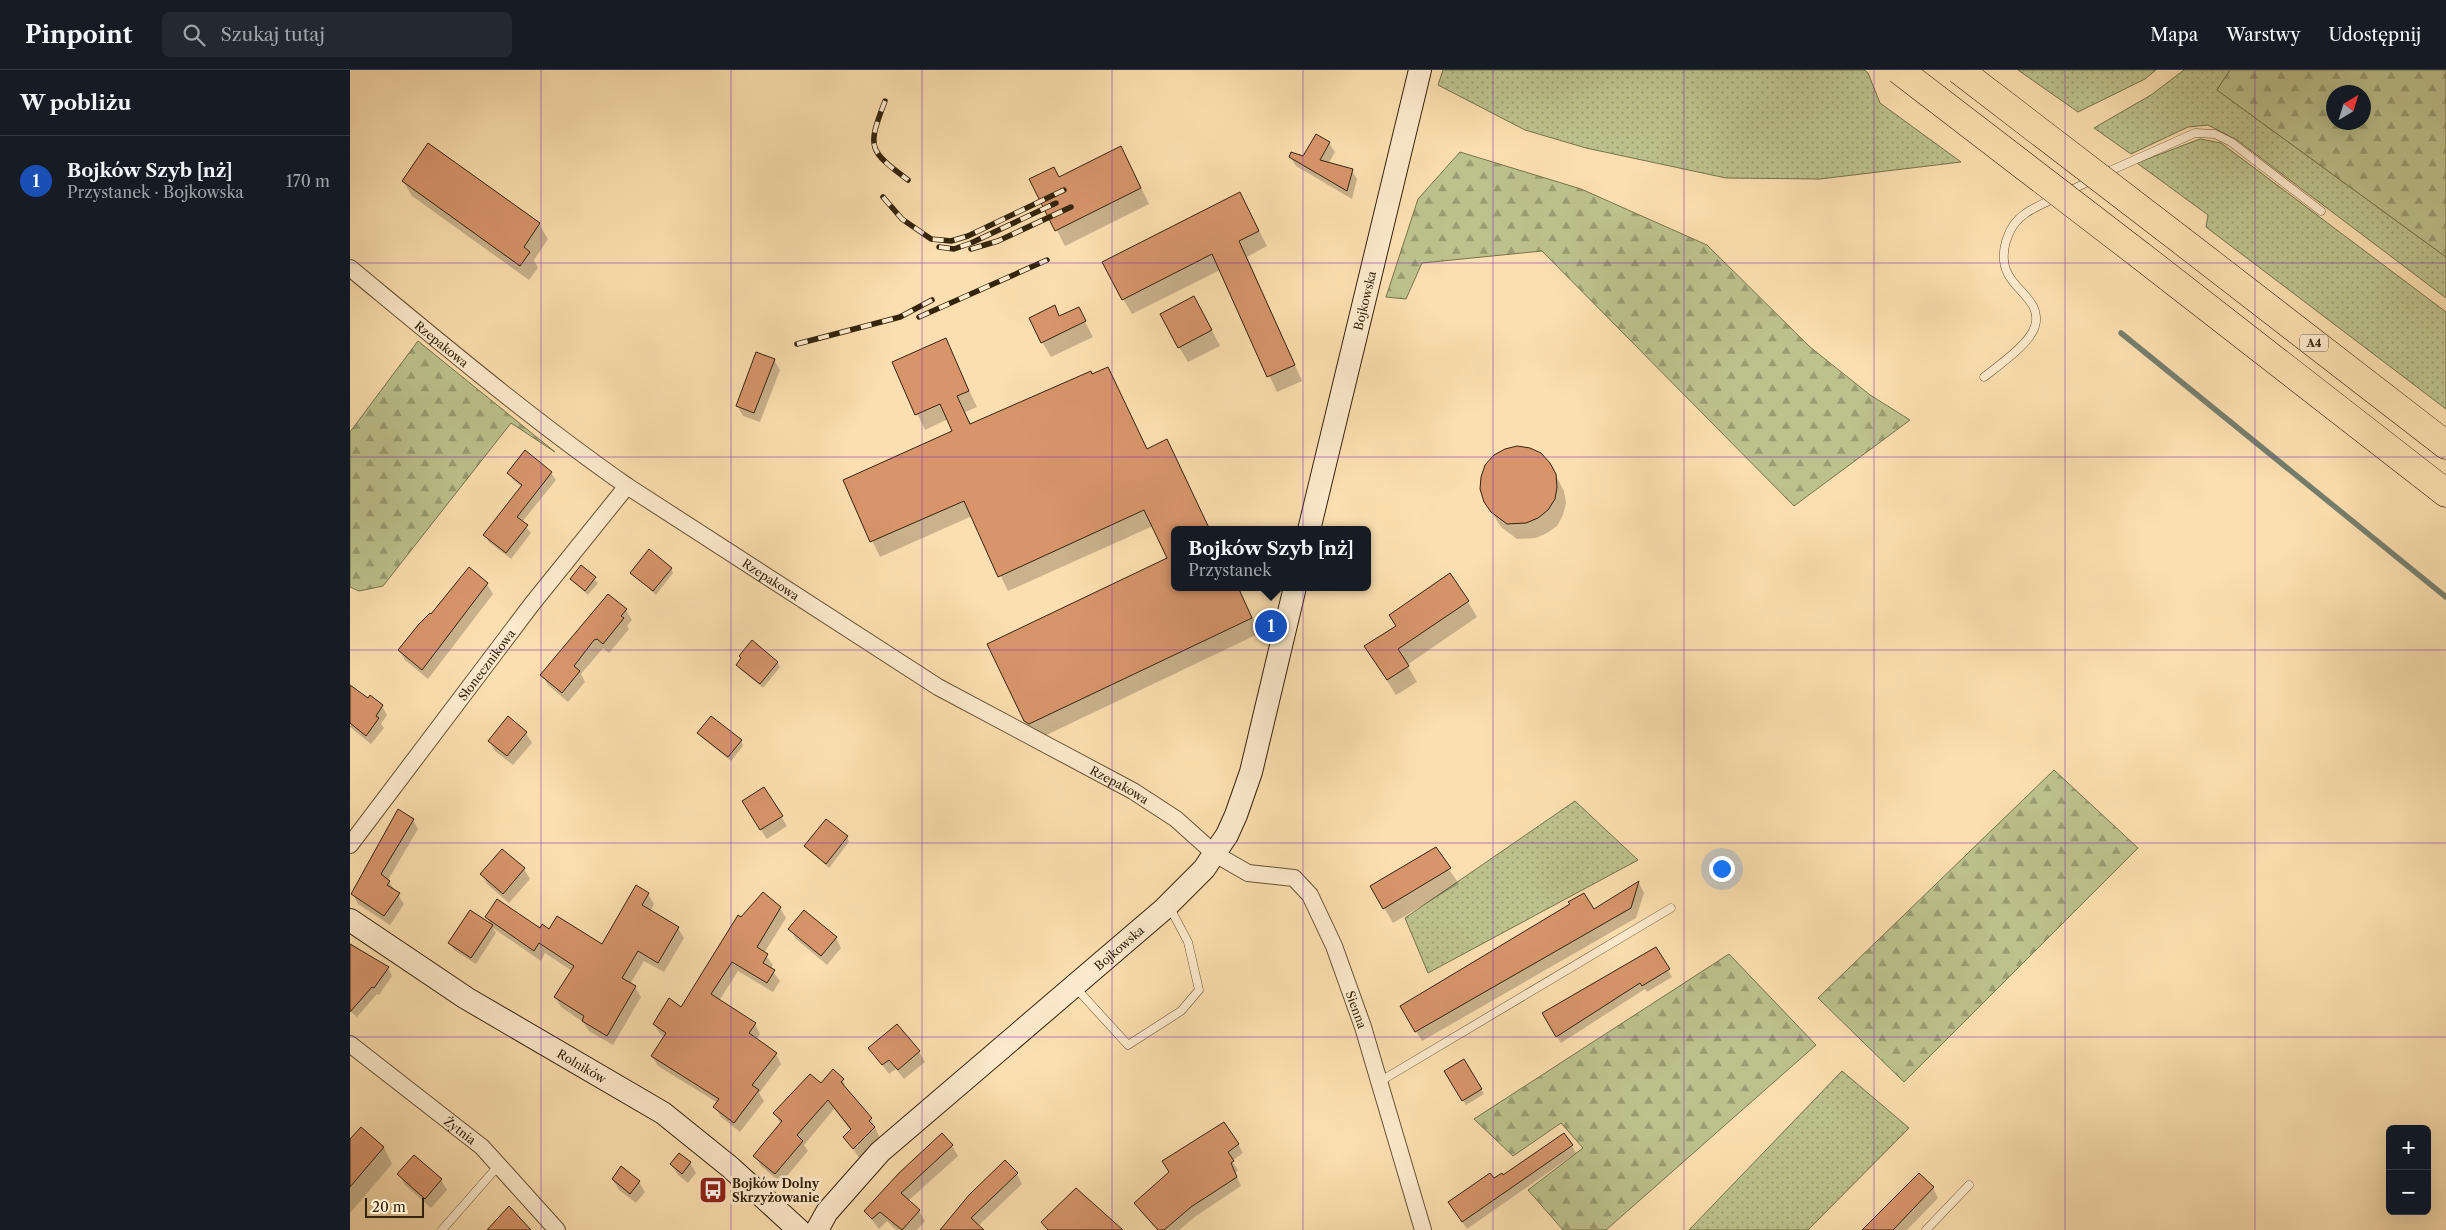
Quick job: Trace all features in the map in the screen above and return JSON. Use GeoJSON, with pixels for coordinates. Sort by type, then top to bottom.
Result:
{"type":"FeatureCollection","features":[{"type":"Feature","properties":{"kind":"highway"},"geometry":{"type":"LineString","coordinates":[[1899,70],[2446,493]]}},
{"type":"Feature","properties":{"kind":"highway","name":"A4"},"geometry":{"type":"LineString","coordinates":[[1959,70],[2446,445]]}},
{"type":"Feature","properties":{"kind":"street","name":"Bojkowska"},"geometry":{"type":"LineString","coordinates":[[1310,526],[1420,70]]}},
{"type":"Feature","properties":{"kind":"street","name":"Rzepakowa"},"geometry":{"type":"LineString","coordinates":[[350,268],[582,455],[627,486],[938,687],[1133,790],[1176,819],[1215,854]]}},
{"type":"Feature","properties":{"kind":"street","name":"Słonecznikowa"},"geometry":{"type":"LineString","coordinates":[[350,845],[532,604],[627,486]]}},
{"type":"Feature","properties":{"kind":"street","name":"Bojkowska"},"geometry":{"type":"LineString","coordinates":[[817,1230],[827,1212],[880,1152],[1191,884],[1215,854],[1236,815],[1248,779],[1294,591]]}},
{"type":"Feature","properties":{"kind":"street","name":"Sienna"},"geometry":{"type":"LineString","coordinates":[[1215,854],[1248,873],[1294,878],[1310,894],[1334,946],[1380,1082],[1423,1230]]}},
{"type":"Feature","properties":{"kind":"street","name":"Rolników"},"geometry":{"type":"LineString","coordinates":[[350,920],[466,998],[663,1113],[730,1167],[799,1230]]}},
{"type":"Feature","properties":{"kind":"street","name":"Żytnia"},"geometry":{"type":"LineString","coordinates":[[350,1044],[482,1147],[557,1230]]}},
{"type":"Feature","properties":{"kind":"lane"},"geometry":{"type":"LineString","coordinates":[[1984,377],[2029,338],[2036,326],[2034,306],[2008,275],[2003,256],[2009,233],[2024,214],[2126,163],[2195,132],[2215,134],[2231,142],[2321,211]]}},
{"type":"Feature","properties":{"kind":"lane"},"geometry":{"type":"LineString","coordinates":[[1073,985],[1128,1045],[1181,1011],[1199,990],[1188,942],[1168,904]]}},
{"type":"Feature","properties":{"kind":"lane"},"geometry":{"type":"LineString","coordinates":[[1380,1082],[1671,908]]}},
{"type":"Feature","properties":{"kind":"lane"},"geometry":{"type":"LineString","coordinates":[[442,1230],[499,1165]]}},
{"type":"Feature","properties":{"kind":"lane"},"geometry":{"type":"LineString","coordinates":[[1926,1230],[1969,1185]]}},
{"type":"Feature","properties":{"kind":"green space"},"geometry":{"type":"Polygon","coordinates":[[[1443,70],[1864,70],[1868,73],[1880,103],[1961,162],[1820,179],[1726,178],[1586,148],[1525,130],[1438,85],[1443,70]]]}},
{"type":"Feature","properties":{"kind":"green space"},"geometry":{"type":"Polygon","coordinates":[[[2018,70],[2156,70],[2145,79],[2078,112],[2018,70]]]}},
{"type":"Feature","properties":{"kind":"green space"},"geometry":{"type":"Polygon","coordinates":[[[2184,70],[2230,70],[2217,90],[2446,257],[2446,298],[2237,140],[2208,125],[2188,127],[2131,154],[2094,128],[2151,95],[2184,70]]]}},
{"type":"Feature","properties":{"kind":"green space"},"geometry":{"type":"Polygon","coordinates":[[[2230,70],[2446,70],[2446,257],[2217,90],[2230,70]]]}},
{"type":"Feature","properties":{"kind":"green space"},"geometry":{"type":"Polygon","coordinates":[[[2200,139],[2221,143],[2446,312],[2446,409],[2206,227],[2208,215],[2137,163],[2200,139]]]}},
{"type":"Feature","properties":{"kind":"green space"},"geometry":{"type":"Polygon","coordinates":[[[1460,152],[1581,189],[1707,245],[1810,347],[1870,395],[1910,420],[1794,506],[1542,251],[1422,263],[1406,299],[1386,297],[1418,199],[1460,152]]]}},
{"type":"Feature","properties":{"kind":"green space"},"geometry":{"type":"Polygon","coordinates":[[[418,341],[555,452],[511,423],[383,586],[359,591],[350,587],[350,432],[418,341]]]}},
{"type":"Feature","properties":{"kind":"green space"},"geometry":{"type":"Polygon","coordinates":[[[2054,770],[2138,848],[1904,1082],[1818,998],[2054,770]]]}},
{"type":"Feature","properties":{"kind":"green space"},"geometry":{"type":"Polygon","coordinates":[[[1575,801],[1638,860],[1428,973],[1405,918],[1575,801]]]}},
{"type":"Feature","properties":{"kind":"green space"},"geometry":{"type":"Polygon","coordinates":[[[1729,954],[1816,1045],[1606,1230],[1563,1230],[1528,1190],[1583,1148],[1561,1123],[1513,1156],[1474,1119],[1729,954]]]}},
{"type":"Feature","properties":{"kind":"green space"},"geometry":{"type":"Polygon","coordinates":[[[1842,1071],[1909,1128],[1808,1230],[1689,1230],[1842,1071]]]}},
{"type":"Feature","properties":{"kind":"building"},"geometry":{"type":"Polygon","coordinates":[[[1316,134],[1330,142],[1320,160],[1353,169],[1347,191],[1289,157],[1291,152],[1303,156],[1316,134]]]}},
{"type":"Feature","properties":{"kind":"building"},"geometry":{"type":"Polygon","coordinates":[[[428,143],[540,223],[524,247],[530,252],[520,266],[402,181],[428,143]]]}},
{"type":"Feature","properties":{"kind":"building"},"geometry":{"type":"Polygon","coordinates":[[[1121,146],[1141,188],[1055,231],[1029,179],[1054,167],[1059,177],[1121,146]]]}},
{"type":"Feature","properties":{"kind":"building"},"geometry":{"type":"Polygon","coordinates":[[[1240,192],[1259,231],[1239,241],[1295,365],[1267,377],[1212,254],[1122,300],[1102,262],[1240,192]]]}},
{"type":"Feature","properties":{"kind":"building"},"geometry":{"type":"Polygon","coordinates":[[[1194,296],[1212,330],[1178,348],[1160,314],[1194,296]]]}},
{"type":"Feature","properties":{"kind":"building"},"geometry":{"type":"Polygon","coordinates":[[[1055,305],[1059,316],[1079,307],[1086,321],[1041,343],[1029,318],[1055,305]]]}},
{"type":"Feature","properties":{"kind":"building"},"geometry":{"type":"Polygon","coordinates":[[[946,338],[969,391],[957,396],[970,424],[1091,371],[1092,374],[1108,367],[1147,449],[1167,439],[1208,526],[1171,526],[1171,591],[1240,591],[1252,618],[1029,724],[1024,721],[987,644],[1167,558],[1144,510],[998,577],[964,501],[870,542],[843,480],[952,431],[940,404],[915,415],[892,362],[946,338]]]}},
{"type":"Feature","properties":{"kind":"building"},"geometry":{"type":"Polygon","coordinates":[[[756,352],[775,359],[754,413],[736,406],[756,352]]]}},
{"type":"Feature","properties":{"kind":"building"},"geometry":{"type":"Polygon","coordinates":[[[1517,446],[1530,448],[1541,453],[1550,463],[1556,474],[1557,487],[1555,499],[1548,510],[1538,518],[1526,523],[1507,524],[1491,512],[1484,502],[1480,489],[1481,477],[1485,465],[1494,455],[1505,449],[1517,446]]]}},
{"type":"Feature","properties":{"kind":"building"},"geometry":{"type":"Polygon","coordinates":[[[525,450],[552,472],[517,517],[528,525],[506,553],[483,535],[522,485],[507,473],[525,450]]]}},
{"type":"Feature","properties":{"kind":"building"},"geometry":{"type":"Polygon","coordinates":[[[649,549],[672,568],[653,591],[630,573],[649,549]]]}},
{"type":"Feature","properties":{"kind":"building"},"geometry":{"type":"Polygon","coordinates":[[[581,565],[596,577],[585,591],[570,579],[581,565]]]}},
{"type":"Feature","properties":{"kind":"building"},"geometry":{"type":"Polygon","coordinates":[[[469,567],[488,583],[422,670],[398,650],[419,624],[431,614],[469,567]]]}},
{"type":"Feature","properties":{"kind":"building"},"geometry":{"type":"Polygon","coordinates":[[[1450,573],[1469,601],[1398,649],[1409,666],[1387,680],[1364,646],[1396,626],[1389,615],[1450,573]]]}},
{"type":"Feature","properties":{"kind":"building"},"geometry":{"type":"Polygon","coordinates":[[[608,594],[627,609],[621,616],[624,618],[603,644],[597,639],[594,640],[574,666],[580,671],[562,693],[540,675],[608,594]]]}},
{"type":"Feature","properties":{"kind":"building"},"geometry":{"type":"Polygon","coordinates":[[[752,640],[778,662],[760,684],[736,665],[741,658],[739,656],[752,640]]]}},
{"type":"Feature","properties":{"kind":"building"},"geometry":{"type":"Polygon","coordinates":[[[350,685],[368,698],[370,695],[383,705],[376,716],[379,718],[366,736],[350,723],[350,685]]]}},
{"type":"Feature","properties":{"kind":"building"},"geometry":{"type":"Polygon","coordinates":[[[508,716],[527,732],[507,756],[488,741],[508,716]]]}},
{"type":"Feature","properties":{"kind":"building"},"geometry":{"type":"Polygon","coordinates":[[[711,716],[742,740],[728,757],[697,733],[711,716]]]}},
{"type":"Feature","properties":{"kind":"building"},"geometry":{"type":"Polygon","coordinates":[[[764,787],[783,816],[760,830],[742,801],[764,787]]]}},
{"type":"Feature","properties":{"kind":"building"},"geometry":{"type":"Polygon","coordinates":[[[398,809],[414,819],[381,874],[390,881],[387,885],[400,893],[384,916],[351,894],[398,809]]]}},
{"type":"Feature","properties":{"kind":"building"},"geometry":{"type":"Polygon","coordinates":[[[826,819],[848,836],[826,864],[804,846],[826,819]]]}},
{"type":"Feature","properties":{"kind":"building"},"geometry":{"type":"Polygon","coordinates":[[[1436,847],[1451,868],[1383,909],[1370,886],[1436,847]]]}},
{"type":"Feature","properties":{"kind":"building"},"geometry":{"type":"Polygon","coordinates":[[[502,849],[525,868],[503,894],[480,874],[502,849]]]}},
{"type":"Feature","properties":{"kind":"building"},"geometry":{"type":"Polygon","coordinates":[[[1639,881],[1631,908],[1415,1032],[1400,1006],[1570,904],[1568,902],[1584,893],[1594,909],[1639,881]]]}},
{"type":"Feature","properties":{"kind":"building"},"geometry":{"type":"Polygon","coordinates":[[[636,885],[649,893],[642,905],[679,927],[658,963],[638,951],[622,978],[636,986],[607,1036],[582,1021],[584,1016],[554,997],[574,966],[539,943],[534,951],[485,917],[497,899],[540,928],[542,924],[549,929],[557,916],[602,944],[636,885]]]}},
{"type":"Feature","properties":{"kind":"building"},"geometry":{"type":"Polygon","coordinates":[[[763,892],[781,907],[757,947],[768,954],[763,963],[775,970],[767,983],[732,962],[711,994],[756,1023],[749,1033],[777,1053],[752,1085],[759,1090],[734,1123],[713,1107],[719,1099],[651,1056],[666,1033],[653,1024],[669,998],[681,1007],[738,915],[741,917],[763,892]]]}},
{"type":"Feature","properties":{"kind":"building"},"geometry":{"type":"Polygon","coordinates":[[[470,910],[493,925],[471,958],[448,943],[470,910]]]}},
{"type":"Feature","properties":{"kind":"building"},"geometry":{"type":"Polygon","coordinates":[[[804,910],[837,937],[821,956],[788,929],[804,910]]]}},
{"type":"Feature","properties":{"kind":"building"},"geometry":{"type":"Polygon","coordinates":[[[350,944],[389,967],[374,988],[372,987],[350,1012],[350,944]]]}},
{"type":"Feature","properties":{"kind":"building"},"geometry":{"type":"Polygon","coordinates":[[[1656,947],[1670,969],[1642,986],[1640,983],[1556,1037],[1542,1013],[1656,947]]]}},
{"type":"Feature","properties":{"kind":"building"},"geometry":{"type":"Polygon","coordinates":[[[897,1024],[920,1051],[898,1070],[889,1060],[882,1065],[868,1048],[897,1024]]]}},
{"type":"Feature","properties":{"kind":"building"},"geometry":{"type":"Polygon","coordinates":[[[1464,1059],[1482,1089],[1462,1101],[1444,1071],[1464,1059]]]}},
{"type":"Feature","properties":{"kind":"building"},"geometry":{"type":"Polygon","coordinates":[[[833,1069],[844,1079],[841,1082],[872,1118],[869,1121],[875,1127],[853,1149],[843,1137],[851,1129],[828,1100],[797,1135],[803,1141],[775,1174],[753,1156],[782,1121],[773,1113],[810,1074],[821,1083],[833,1069]]]}},
{"type":"Feature","properties":{"kind":"building"},"geometry":{"type":"Polygon","coordinates":[[[1224,1122],[1239,1144],[1228,1152],[1234,1161],[1231,1163],[1237,1177],[1191,1207],[1164,1230],[1158,1230],[1134,1203],[1169,1172],[1162,1161],[1224,1122]]]}},
{"type":"Feature","properties":{"kind":"building"},"geometry":{"type":"Polygon","coordinates":[[[361,1127],[384,1147],[350,1187],[350,1139],[361,1127]]]}},
{"type":"Feature","properties":{"kind":"building"},"geometry":{"type":"Polygon","coordinates":[[[942,1133],[953,1145],[901,1193],[920,1210],[902,1230],[880,1212],[872,1219],[864,1211],[899,1173],[942,1133]]]}},
{"type":"Feature","properties":{"kind":"building"},"geometry":{"type":"Polygon","coordinates":[[[1564,1133],[1573,1145],[1462,1222],[1448,1202],[1490,1173],[1494,1178],[1502,1173],[1503,1175],[1564,1133]]]}},
{"type":"Feature","properties":{"kind":"building"},"geometry":{"type":"Polygon","coordinates":[[[679,1153],[691,1162],[682,1174],[670,1164],[679,1153]]]}},
{"type":"Feature","properties":{"kind":"building"},"geometry":{"type":"Polygon","coordinates":[[[414,1155],[442,1179],[425,1199],[397,1174],[414,1155]]]}},
{"type":"Feature","properties":{"kind":"building"},"geometry":{"type":"Polygon","coordinates":[[[1005,1160],[1018,1173],[971,1218],[984,1230],[940,1230],[969,1195],[1005,1160]]]}},
{"type":"Feature","properties":{"kind":"building"},"geometry":{"type":"Polygon","coordinates":[[[621,1166],[640,1181],[630,1194],[612,1179],[621,1166]]]}},
{"type":"Feature","properties":{"kind":"building"},"geometry":{"type":"Polygon","coordinates":[[[1919,1173],[1934,1187],[1893,1230],[1862,1230],[1919,1173]]]}},
{"type":"Feature","properties":{"kind":"building"},"geometry":{"type":"Polygon","coordinates":[[[1076,1188],[1123,1230],[1048,1230],[1041,1222],[1076,1188]]]}},
{"type":"Feature","properties":{"kind":"building"},"geometry":{"type":"Polygon","coordinates":[[[509,1206],[531,1230],[487,1230],[509,1206]]]}},
{"type":"Feature","properties":{"kind":"waterway"},"geometry":{"type":"LineString","coordinates":[[2121,333],[2446,597]]}},
{"type":"Feature","properties":{"kind":"railway"},"geometry":{"type":"LineString","coordinates":[[885,101],[875,129],[875,147],[885,162],[908,180]]}},
{"type":"Feature","properties":{"kind":"railway"},"geometry":{"type":"LineString","coordinates":[[883,197],[902,219],[931,239],[951,241],[968,236],[1064,190]]}},
{"type":"Feature","properties":{"kind":"railway"},"geometry":{"type":"LineString","coordinates":[[939,247],[954,249],[971,243],[1056,203]]}},
{"type":"Feature","properties":{"kind":"railway"},"geometry":{"type":"LineString","coordinates":[[971,249],[998,241],[1071,207]]}},
{"type":"Feature","properties":{"kind":"railway"},"geometry":{"type":"LineString","coordinates":[[919,317],[1047,260]]}},
{"type":"Feature","properties":{"kind":"railway"},"geometry":{"type":"LineString","coordinates":[[797,344],[900,317],[932,300]]}},
{"type":"Feature","properties":{"kind":"place","name":"Bojków Szyb [nż]"},"geometry":{"type":"Point","coordinates":[1271,626]}},
{"type":"Feature","properties":{"kind":"place","name":"Bojków Dolny Skrzyżowanie"},"geometry":{"type":"Point","coordinates":[713,1190]}}]}
